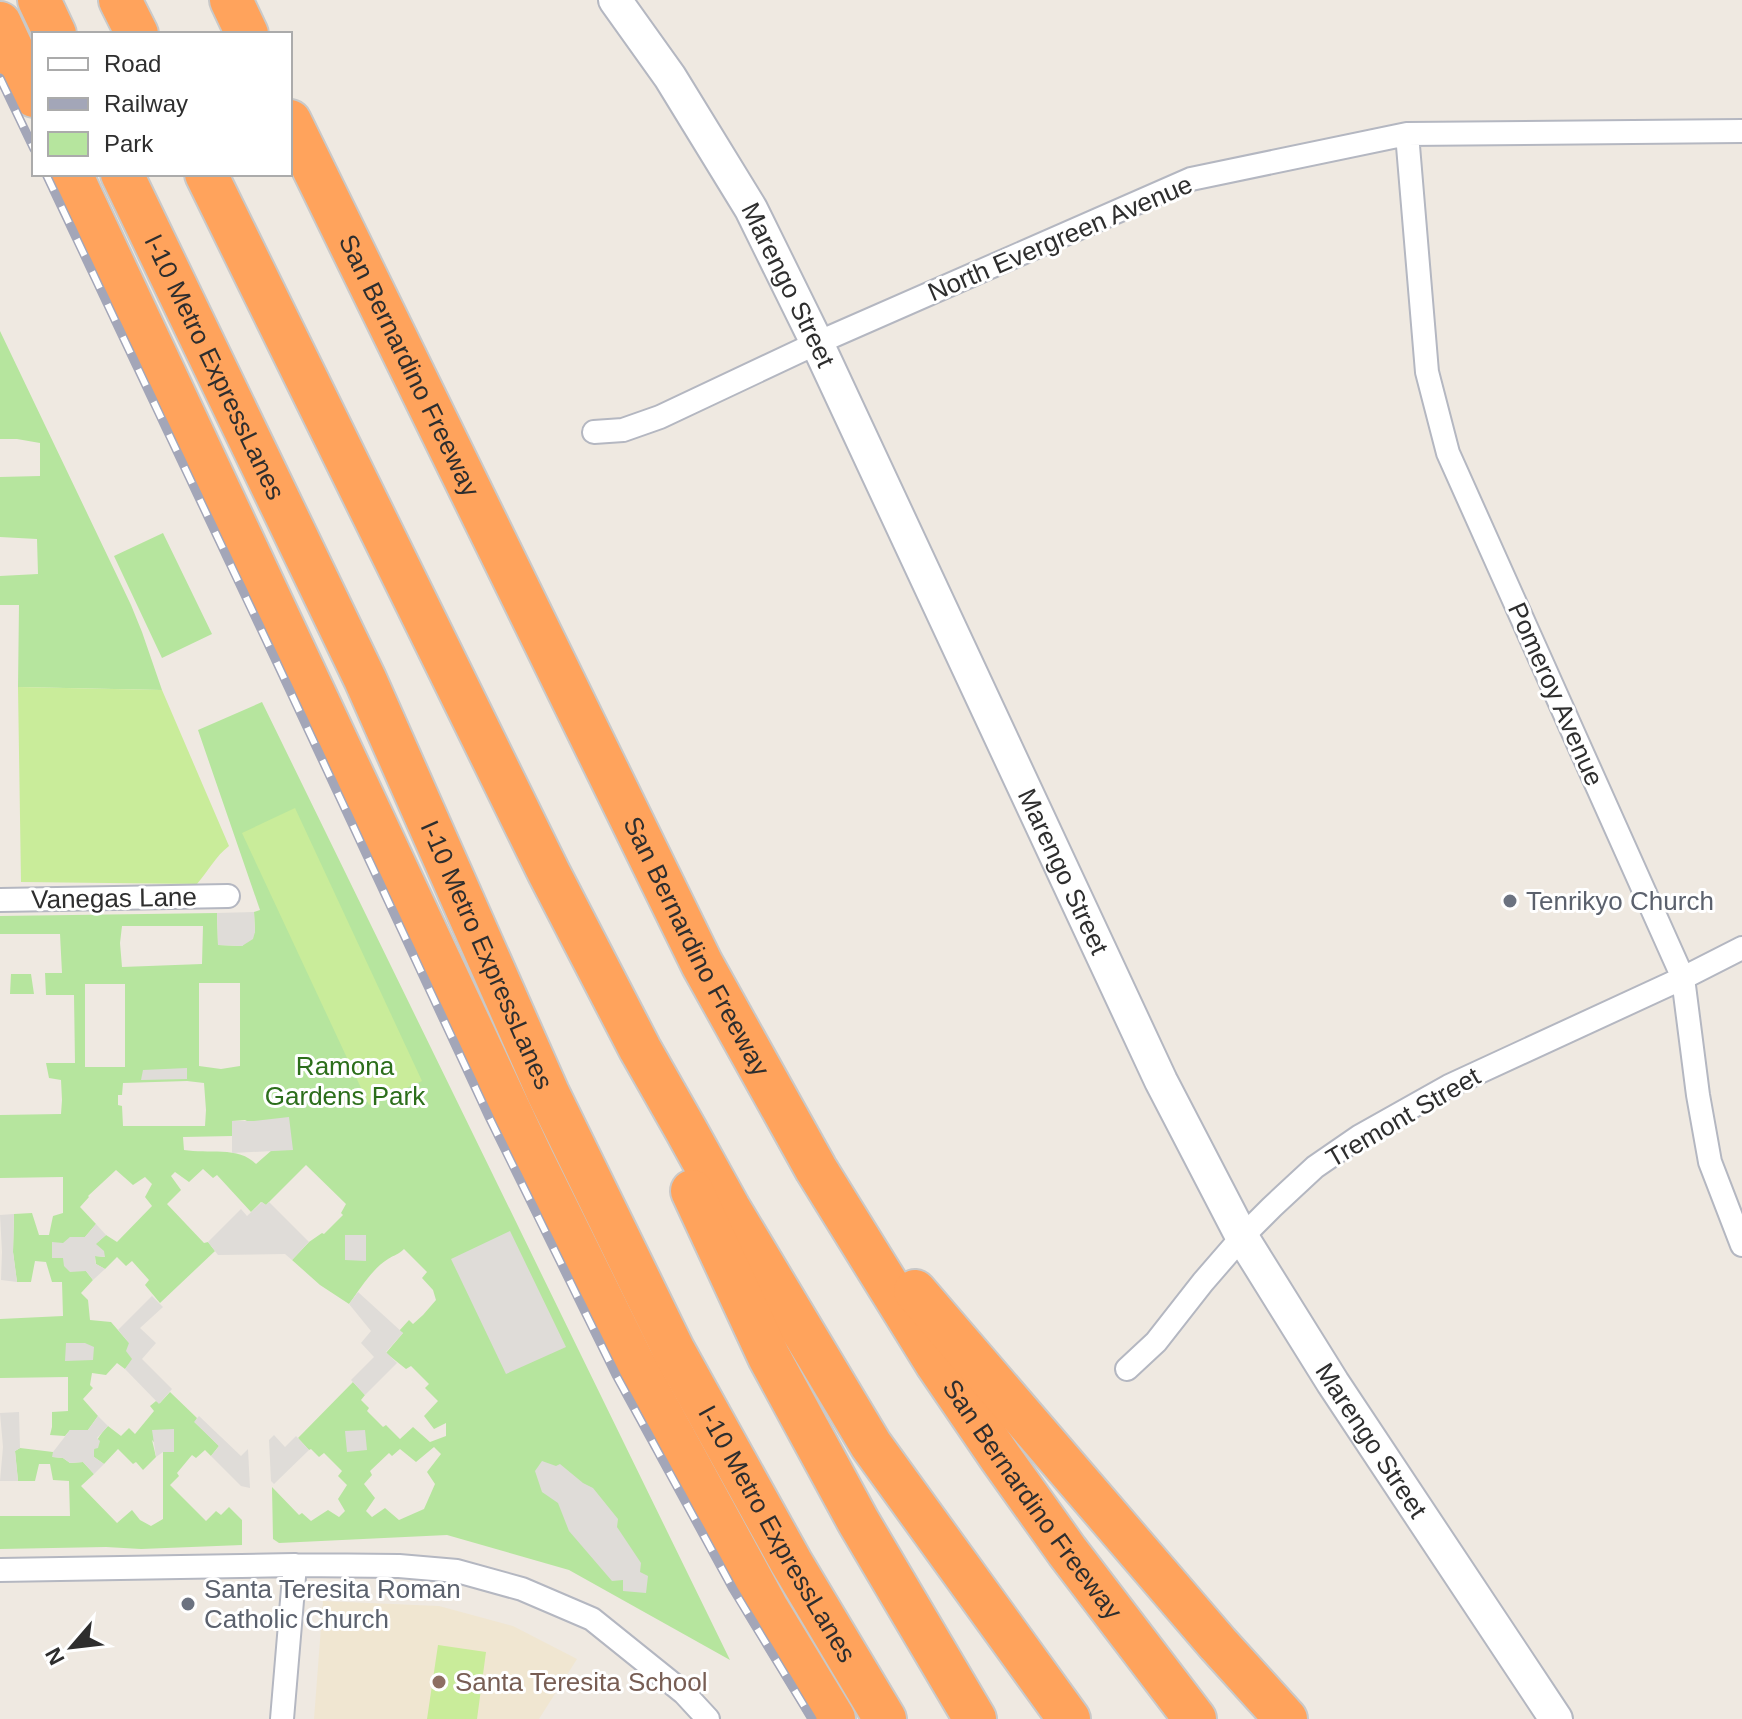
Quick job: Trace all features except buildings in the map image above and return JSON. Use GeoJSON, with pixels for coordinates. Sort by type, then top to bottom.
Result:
{"type":"FeatureCollection","features":[{"type":"Feature","properties":{"kind":"highway"},"geometry":{"type":"LineString","coordinates":[[39,0],[54,32]]}},
{"type":"Feature","properties":{"kind":"highway"},"geometry":{"type":"LineString","coordinates":[[120,0],[136,32]]}},
{"type":"Feature","properties":{"kind":"highway"},"geometry":{"type":"LineString","coordinates":[[231,0],[246,32]]}},
{"type":"Feature","properties":{"kind":"highway"},"geometry":{"type":"LineString","coordinates":[[0,23],[32,92]]}},
{"type":"Feature","properties":{"kind":"highway","name":"San Bernardino Freeway"},"geometry":{"type":"LineString","coordinates":[[292,125],[702,964],[816,1169],[936,1363],[984,1433],[1067,1551],[1195,1719]]}},
{"type":"Feature","properties":{"kind":"highway","name":"I-10 Metro ExpressLanes"},"geometry":{"type":"LineString","coordinates":[[72,176],[565,1225],[648,1390],[768,1610],[834,1719]]}},
{"type":"Feature","properties":{"kind":"highway","name":"I-10 Metro ExpressLanes"},"geometry":{"type":"LineString","coordinates":[[123,176],[365,679],[548,1093],[660,1322],[791,1562],[885,1719]]}},
{"type":"Feature","properties":{"kind":"highway"},"geometry":{"type":"LineString","coordinates":[[207,176],[549,873],[640,1049],[729,1208],[871,1445],[1069,1719]]}},
{"type":"Feature","properties":{"kind":"highway"},"geometry":{"type":"LineString","coordinates":[[549,873],[769,1357],[858,1521],[975,1719]]}},
{"type":"Feature","properties":{"kind":"highway"},"geometry":{"type":"LineString","coordinates":[[816,1169],[876,1246],[1286,1719]]}},
{"type":"Feature","properties":{"kind":"main road","name":"Marengo Street"},"geometry":{"type":"LineString","coordinates":[[615,0],[670,77],[751,209],[817,343],[1161,1081],[1242,1237],[1333,1383],[1556,1719]]}},
{"type":"Feature","properties":{"kind":"street","name":"North Evergreen Avenue"},"geometry":{"type":"LineString","coordinates":[[594,432],[623,430],[660,417],[817,343],[1191,179],[1407,134],[1742,131]]}},
{"type":"Feature","properties":{"kind":"street","name":"Pomeroy Avenue"},"geometry":{"type":"LineString","coordinates":[[1407,134],[1427,372],[1448,453],[1683,978],[1710,1162],[1742,1245]]}},
{"type":"Feature","properties":{"kind":"street","name":"Vanegas Lane"},"geometry":{"type":"LineString","coordinates":[[0,900],[228,896]]}},
{"type":"Feature","properties":{"kind":"street","name":"Tremont Street"},"geometry":{"type":"LineString","coordinates":[[1127,1369],[1156,1342],[1242,1237],[1315,1167],[1360,1136],[1449,1086],[1742,948]]}},
{"type":"Feature","properties":{"kind":"street"},"geometry":{"type":"LineString","coordinates":[[282,1719],[295,1565]]}},
{"type":"Feature","properties":{"kind":"street"},"geometry":{"type":"LineString","coordinates":[[0,1570],[295,1565],[399,1566],[457,1571],[522,1589],[592,1619],[684,1693],[708,1719]]}},
{"type":"Feature","properties":{"kind":"shaded area"},"geometry":{"type":"Polygon","coordinates":[[[254,912],[253,939],[242,946],[218,945],[217,913],[254,912]]]}},
{"type":"Feature","properties":{"kind":"shaded area"},"geometry":{"type":"Polygon","coordinates":[[[187,1068],[187,1079],[141,1080],[143,1070],[187,1068]]]}},
{"type":"Feature","properties":{"kind":"shaded area"},"geometry":{"type":"Polygon","coordinates":[[[289,1117],[293,1150],[232,1153],[232,1121],[289,1117]]]}},
{"type":"Feature","properties":{"kind":"shaded area"},"geometry":{"type":"Polygon","coordinates":[[[262,1202],[266,1205],[269,1202],[309,1242],[292,1260],[285,1254],[218,1255],[208,1242],[241,1209],[247,1216],[262,1202]]]}},
{"type":"Feature","properties":{"kind":"shaded area"},"geometry":{"type":"Polygon","coordinates":[[[14,1214],[13,1252],[17,1282],[1,1280],[0,1215],[14,1214]]]}},
{"type":"Feature","properties":{"kind":"shaded area"},"geometry":{"type":"Polygon","coordinates":[[[96,1224],[106,1235],[96,1244],[104,1251],[105,1257],[95,1256],[95,1261],[105,1269],[93,1280],[86,1271],[70,1272],[64,1266],[63,1258],[52,1258],[52,1242],[63,1243],[70,1237],[85,1237],[96,1224]]]}},
{"type":"Feature","properties":{"kind":"shaded area"},"geometry":{"type":"Polygon","coordinates":[[[510,1231],[566,1347],[506,1374],[451,1259],[510,1231]]]}},
{"type":"Feature","properties":{"kind":"shaded area"},"geometry":{"type":"Polygon","coordinates":[[[345,1235],[366,1235],[366,1261],[345,1260],[345,1235]]]}},
{"type":"Feature","properties":{"kind":"shaded area"},"geometry":{"type":"Polygon","coordinates":[[[358,1292],[403,1333],[386,1352],[397,1363],[365,1395],[351,1380],[374,1357],[361,1343],[371,1331],[349,1304],[358,1292]]]}},
{"type":"Feature","properties":{"kind":"shaded area"},"geometry":{"type":"Polygon","coordinates":[[[152,1296],[163,1307],[140,1328],[156,1343],[142,1359],[172,1389],[159,1404],[125,1369],[132,1359],[126,1351],[129,1343],[118,1330],[152,1296]]]}},
{"type":"Feature","properties":{"kind":"shaded area"},"geometry":{"type":"Polygon","coordinates":[[[66,1343],[85,1343],[94,1347],[93,1360],[65,1361],[66,1343]]]}},
{"type":"Feature","properties":{"kind":"shaded area"},"geometry":{"type":"Polygon","coordinates":[[[19,1412],[20,1448],[15,1451],[18,1481],[0,1481],[3,1447],[0,1413],[19,1412]]]}},
{"type":"Feature","properties":{"kind":"shaded area"},"geometry":{"type":"Polygon","coordinates":[[[98,1416],[108,1426],[97,1438],[100,1441],[98,1448],[94,1449],[94,1457],[104,1464],[94,1474],[83,1462],[70,1463],[63,1458],[52,1457],[70,1430],[88,1430],[98,1416]]]}},
{"type":"Feature","properties":{"kind":"shaded area"},"geometry":{"type":"Polygon","coordinates":[[[199,1416],[241,1456],[248,1449],[250,1488],[241,1486],[211,1456],[219,1446],[194,1422],[199,1416]]]}},
{"type":"Feature","properties":{"kind":"shaded area"},"geometry":{"type":"Polygon","coordinates":[[[174,1429],[174,1452],[163,1452],[156,1457],[152,1430],[174,1429]]]}},
{"type":"Feature","properties":{"kind":"shaded area"},"geometry":{"type":"Polygon","coordinates":[[[365,1430],[367,1450],[347,1452],[345,1431],[365,1430]]]}},
{"type":"Feature","properties":{"kind":"shaded area"},"geometry":{"type":"Polygon","coordinates":[[[274,1435],[285,1447],[296,1436],[309,1450],[274,1484],[271,1481],[269,1440],[274,1435]]]}},
{"type":"Feature","properties":{"kind":"shaded area"},"geometry":{"type":"Polygon","coordinates":[[[542,1461],[556,1466],[560,1464],[593,1488],[618,1519],[617,1527],[641,1563],[640,1572],[648,1576],[646,1593],[623,1591],[623,1580],[612,1581],[569,1531],[558,1503],[542,1492],[535,1471],[542,1461]]]}},
{"type":"Feature","properties":{"kind":"shaded area","name":"Santa Teresita School"},"geometry":{"type":"Polygon","coordinates":[[[323,1601],[439,1606],[513,1626],[577,1659],[539,1719],[314,1719],[323,1601]]]}},
{"type":"Feature","properties":{"kind":"green space"},"geometry":{"type":"Polygon","coordinates":[[[0,331],[131,605],[162,690],[18,687],[19,605],[0,605],[0,576],[38,574],[37,539],[0,537],[0,477],[40,476],[40,443],[0,439],[0,331]]]}},
{"type":"Feature","properties":{"kind":"green space"},"geometry":{"type":"Polygon","coordinates":[[[163,533],[212,634],[162,658],[114,556],[163,533]]]}},
{"type":"Feature","properties":{"kind":"green space"},"geometry":{"type":"Polygon","coordinates":[[[18,687],[162,690],[229,846],[197,884],[21,882],[18,687]]]}},
{"type":"Feature","properties":{"kind":"green space","name":"Ramona Gardens Park"},"geometry":{"type":"Polygon","coordinates":[[[262,702],[730,1660],[569,1570],[447,1535],[279,1543],[273,1539],[272,1487],[299,1515],[302,1513],[311,1521],[328,1510],[339,1517],[345,1511],[338,1499],[347,1485],[338,1476],[342,1471],[324,1453],[319,1457],[298,1438],[353,1382],[365,1395],[361,1400],[369,1408],[367,1411],[400,1439],[413,1427],[430,1442],[446,1436],[446,1423],[434,1429],[424,1416],[438,1401],[425,1388],[429,1384],[411,1366],[406,1369],[386,1353],[403,1333],[399,1331],[409,1320],[413,1324],[436,1300],[433,1290],[422,1278],[427,1272],[404,1249],[377,1268],[349,1304],[320,1285],[292,1260],[343,1215],[341,1213],[346,1204],[306,1165],[266,1205],[261,1202],[251,1212],[217,1175],[213,1178],[203,1169],[189,1182],[175,1172],[171,1176],[181,1190],[167,1204],[215,1251],[160,1303],[145,1285],[149,1280],[132,1261],[126,1266],[117,1257],[105,1269],[96,1264],[95,1256],[105,1257],[95,1244],[106,1235],[117,1242],[152,1206],[145,1197],[152,1184],[145,1177],[133,1185],[116,1170],[80,1207],[96,1224],[85,1237],[70,1237],[64,1258],[86,1271],[93,1280],[81,1293],[88,1300],[90,1320],[111,1322],[130,1344],[133,1359],[125,1369],[117,1363],[106,1375],[92,1373],[90,1385],[93,1388],[83,1399],[98,1416],[88,1430],[70,1430],[65,1436],[50,1435],[52,1412],[68,1411],[68,1377],[0,1378],[0,1319],[63,1316],[62,1282],[52,1282],[46,1262],[35,1261],[31,1282],[17,1282],[13,1252],[14,1214],[32,1213],[39,1235],[49,1235],[53,1216],[63,1213],[63,1177],[0,1178],[0,1115],[61,1114],[61,1080],[49,1078],[46,1063],[75,1063],[74,995],[46,995],[45,973],[62,973],[60,934],[0,934],[0,916],[217,913],[218,945],[242,946],[255,932],[254,912],[260,910],[198,730],[262,702]],[[122,926],[122,967],[202,964],[203,926],[122,926]],[[199,983],[199,1066],[221,1069],[240,1066],[240,983],[199,983]],[[85,984],[85,1067],[125,1067],[125,984],[85,984]],[[123,1083],[118,1105],[122,1106],[123,1126],[205,1126],[204,1083],[123,1083]],[[245,1120],[232,1121],[232,1136],[183,1137],[184,1150],[232,1153],[249,1158],[256,1164],[272,1150],[245,1120]],[[434,1447],[416,1462],[400,1449],[392,1456],[389,1453],[370,1471],[372,1475],[364,1484],[375,1498],[366,1511],[372,1517],[385,1508],[399,1520],[424,1509],[435,1484],[427,1472],[441,1454],[434,1447]]]}},
{"type":"Feature","properties":{"kind":"green space"},"geometry":{"type":"Polygon","coordinates":[[[295,808],[422,1081],[369,1105],[242,833],[295,808]]]}},
{"type":"Feature","properties":{"kind":"green space"},"geometry":{"type":"Polygon","coordinates":[[[11,974],[31,974],[34,994],[10,994],[11,974]]]}},
{"type":"Feature","properties":{"kind":"green space"},"geometry":{"type":"Polygon","coordinates":[[[170,1392],[197,1418],[195,1422],[219,1446],[211,1456],[205,1450],[196,1458],[192,1455],[170,1485],[206,1521],[216,1511],[221,1515],[229,1507],[242,1520],[242,1545],[0,1549],[0,1516],[70,1516],[69,1481],[53,1480],[50,1464],[39,1464],[35,1481],[18,1481],[15,1451],[20,1448],[53,1452],[53,1457],[70,1463],[83,1462],[94,1474],[81,1486],[117,1523],[132,1510],[140,1520],[151,1526],[163,1519],[163,1452],[152,1440],[156,1457],[143,1470],[118,1449],[104,1464],[94,1457],[94,1448],[108,1426],[121,1436],[129,1428],[135,1434],[154,1411],[150,1406],[156,1401],[160,1403],[170,1392]]]}},
{"type":"Feature","properties":{"kind":"green space"},"geometry":{"type":"Polygon","coordinates":[[[438,1645],[486,1652],[477,1719],[427,1719],[438,1645]]]}},
{"type":"Feature","properties":{"kind":"railway"},"geometry":{"type":"LineString","coordinates":[[0,78],[32,145]]}},
{"type":"Feature","properties":{"kind":"railway"},"geometry":{"type":"LineString","coordinates":[[47,176],[489,1117],[616,1375],[733,1589],[812,1719]]}},
{"type":"Feature","properties":{"kind":"place","name":"Tenrikyo Church"},"geometry":{"type":"Point","coordinates":[1510,901]}},
{"type":"Feature","properties":{"kind":"place","name":"Santa Teresita Roman Catholic Church"},"geometry":{"type":"Point","coordinates":[188,1604]}},
{"type":"Feature","properties":{"kind":"place","name":"Santa Teresita School"},"geometry":{"type":"Point","coordinates":[439,1682]}}]}
